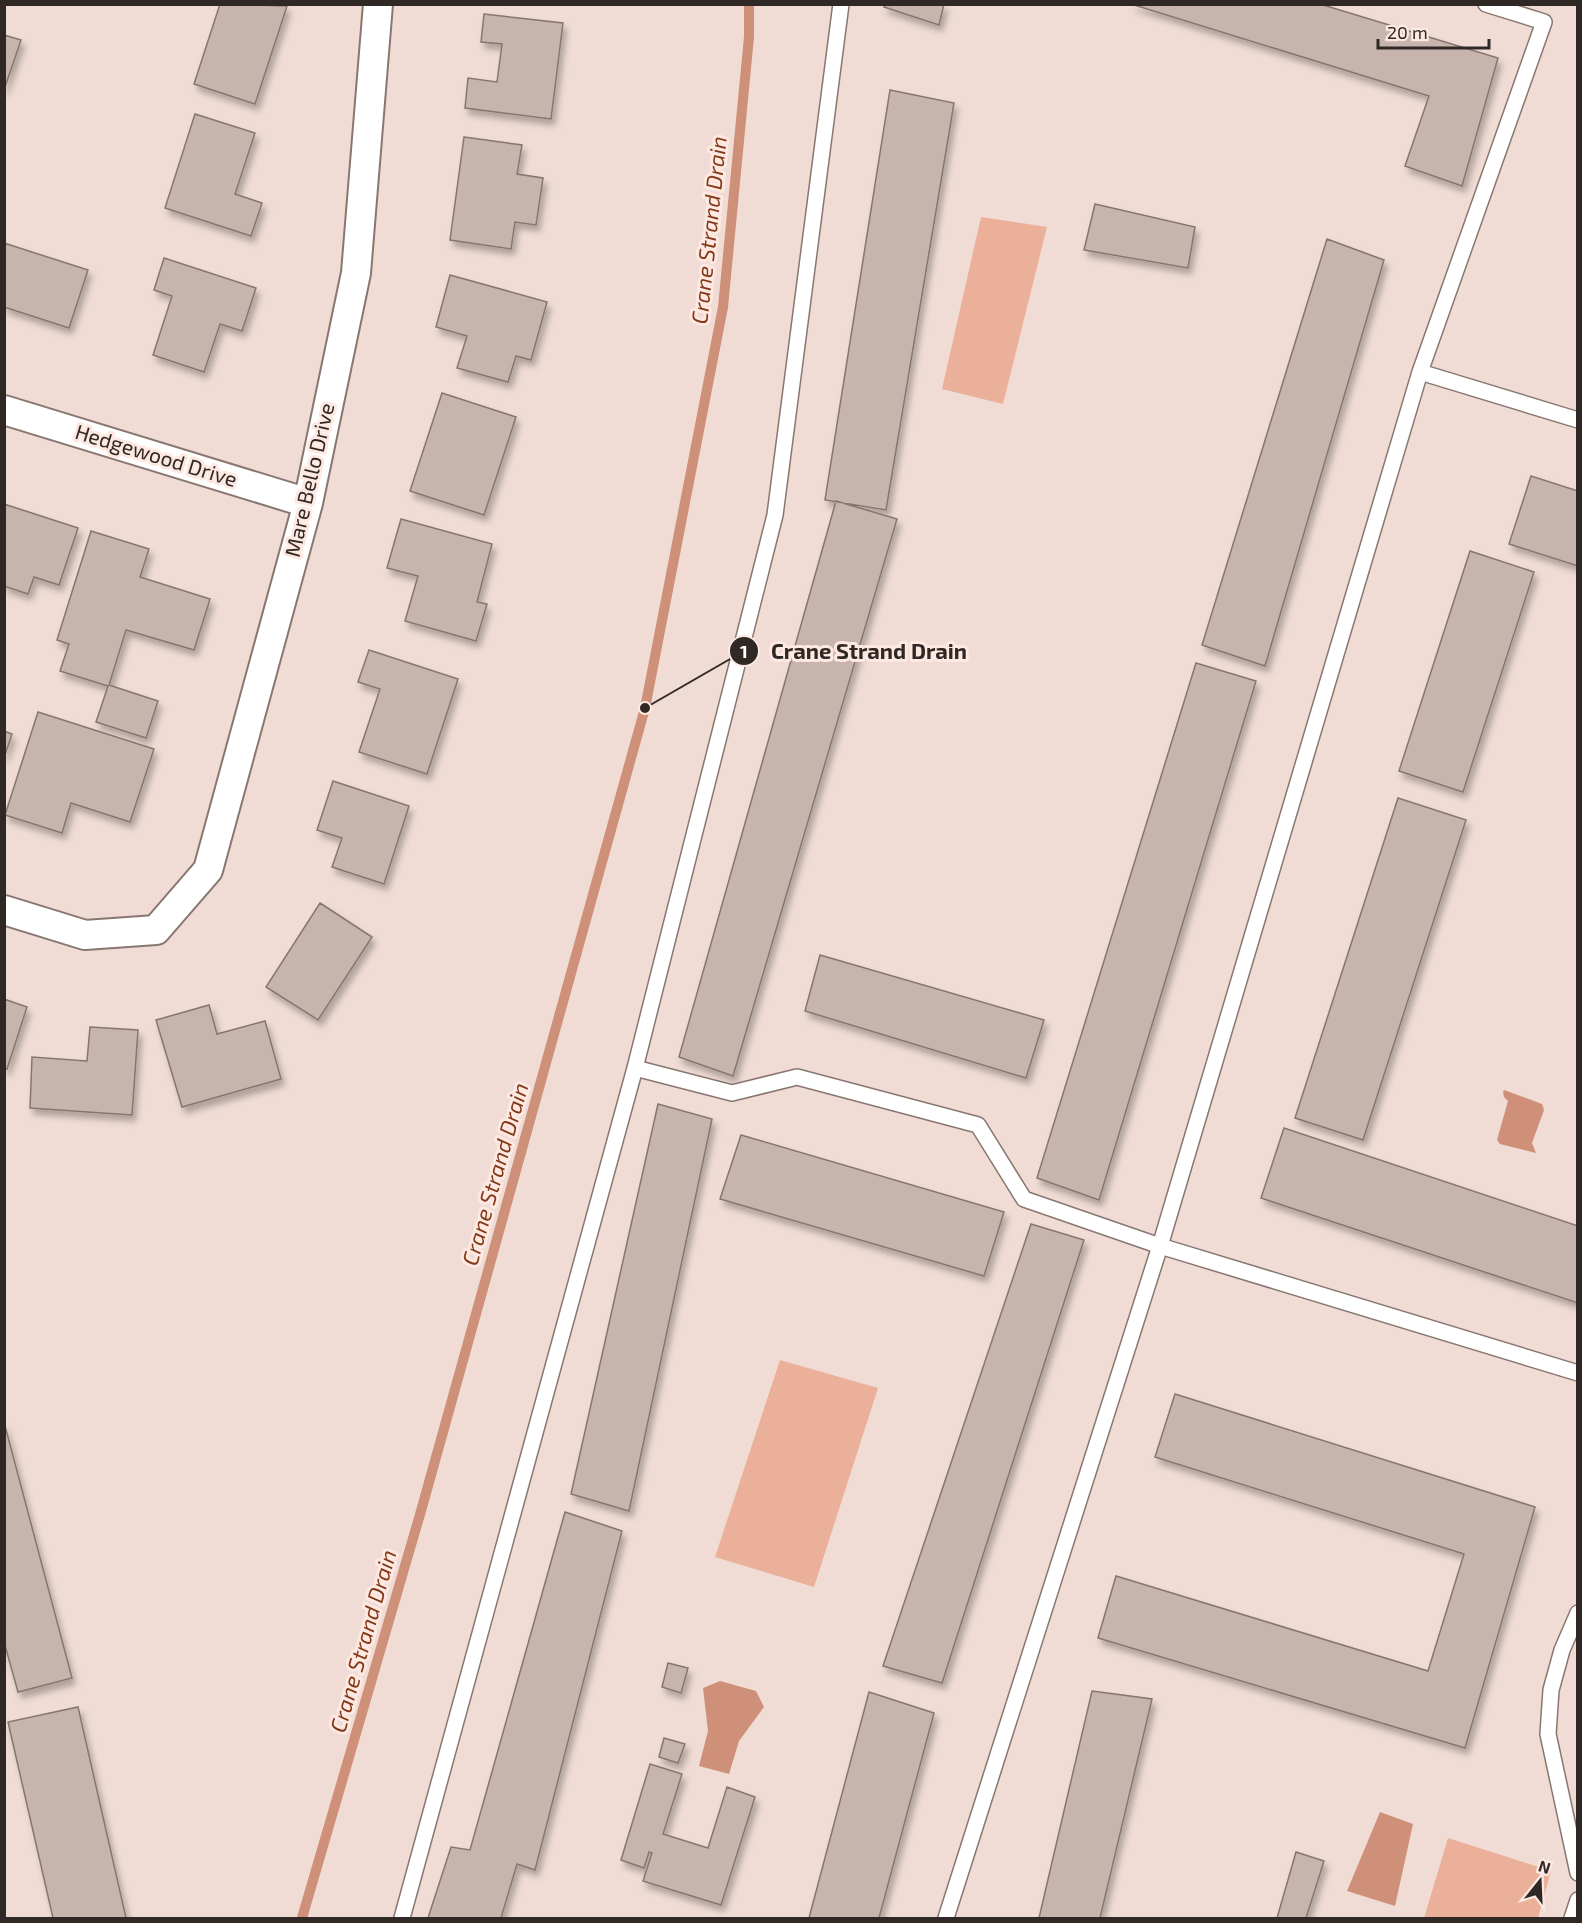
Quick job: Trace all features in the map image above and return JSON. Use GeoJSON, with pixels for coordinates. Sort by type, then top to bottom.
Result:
{"type":"FeatureCollection","features":[{"type":"Feature","properties":{"kind":"street","name":"Mare Bello Drive"},"geometry":{"type":"LineString","coordinates":[[4,910],[85,935],[156,930],[208,870],[308,503],[356,273],[378,4]]}},
{"type":"Feature","properties":{"kind":"street","name":"Hedgewood Drive"},"geometry":{"type":"LineString","coordinates":[[4,410],[308,503]]}},
{"type":"Feature","properties":{"kind":"lane"},"geometry":{"type":"LineString","coordinates":[[402,1918],[635,1068],[775,515],[841,4]]}},
{"type":"Feature","properties":{"kind":"lane"},"geometry":{"type":"LineString","coordinates":[[946,1918],[1084,1491],[1160,1246],[1419,372],[1544,22],[1486,4]]}},
{"type":"Feature","properties":{"kind":"lane"},"geometry":{"type":"LineString","coordinates":[[1419,372],[1578,420]]}},
{"type":"Feature","properties":{"kind":"lane"},"geometry":{"type":"LineString","coordinates":[[635,1068],[732,1093],[797,1077],[978,1125],[1024,1199],[1160,1246],[1578,1372]]}},
{"type":"Feature","properties":{"kind":"lane"},"geometry":{"type":"LineString","coordinates":[[1578,1613],[1562,1650],[1551,1690],[1548,1734],[1578,1873]]}},
{"type":"Feature","properties":{"kind":"lane"},"geometry":{"type":"LineString","coordinates":[[1572,1918],[1578,1900]]}},
{"type":"Feature","properties":{"kind":"shaded area"},"geometry":{"type":"Polygon","coordinates":[[[981,217],[1047,227],[1003,404],[942,389],[981,217]]]}},
{"type":"Feature","properties":{"kind":"shaded area"},"geometry":{"type":"Polygon","coordinates":[[[1504,1090],[1542,1104],[1544,1110],[1532,1143],[1536,1153],[1500,1144],[1497,1140],[1508,1101],[1504,1097],[1504,1090]]]}},
{"type":"Feature","properties":{"kind":"shaded area"},"geometry":{"type":"Polygon","coordinates":[[[780,1360],[878,1388],[814,1587],[715,1557],[780,1360]]]}},
{"type":"Feature","properties":{"kind":"shaded area"},"geometry":{"type":"Polygon","coordinates":[[[720,1681],[756,1691],[764,1707],[739,1741],[729,1774],[699,1766],[708,1731],[703,1688],[720,1681]]]}},
{"type":"Feature","properties":{"kind":"shaded area"},"geometry":{"type":"Polygon","coordinates":[[[1380,1812],[1413,1824],[1395,1906],[1347,1891],[1380,1812]]]}},
{"type":"Feature","properties":{"kind":"shaded area"},"geometry":{"type":"Polygon","coordinates":[[[1448,1838],[1551,1871],[1538,1918],[1424,1918],[1448,1838]]]}},
{"type":"Feature","properties":{"kind":"building"},"geometry":{"type":"Polygon","coordinates":[[[220,4],[287,6],[255,104],[194,84],[220,4]]]}},
{"type":"Feature","properties":{"kind":"building"},"geometry":{"type":"Polygon","coordinates":[[[885,4],[944,4],[939,25],[884,7],[885,4]]]}},
{"type":"Feature","properties":{"kind":"building"},"geometry":{"type":"Polygon","coordinates":[[[1131,4],[1320,4],[1498,58],[1462,186],[1405,166],[1429,96],[1131,4]]]}},
{"type":"Feature","properties":{"kind":"building"},"geometry":{"type":"Polygon","coordinates":[[[484,14],[563,23],[551,119],[465,108],[468,78],[497,82],[502,44],[481,42],[484,14]]]}},
{"type":"Feature","properties":{"kind":"building"},"geometry":{"type":"Polygon","coordinates":[[[4,35],[21,40],[4,90],[4,35]]]}},
{"type":"Feature","properties":{"kind":"building"},"geometry":{"type":"Polygon","coordinates":[[[890,90],[954,103],[886,510],[825,500],[890,90]]]}},
{"type":"Feature","properties":{"kind":"building"},"geometry":{"type":"Polygon","coordinates":[[[195,114],[255,133],[235,194],[262,203],[251,236],[165,208],[195,114]]]}},
{"type":"Feature","properties":{"kind":"building"},"geometry":{"type":"Polygon","coordinates":[[[464,137],[522,145],[517,174],[543,178],[536,225],[515,222],[511,249],[450,240],[464,137]]]}},
{"type":"Feature","properties":{"kind":"building"},"geometry":{"type":"Polygon","coordinates":[[[1095,204],[1195,227],[1188,268],[1084,250],[1095,204]]]}},
{"type":"Feature","properties":{"kind":"building"},"geometry":{"type":"Polygon","coordinates":[[[1327,239],[1384,260],[1265,666],[1202,645],[1327,239]]]}},
{"type":"Feature","properties":{"kind":"building"},"geometry":{"type":"Polygon","coordinates":[[[4,243],[88,270],[69,328],[4,307],[4,243]]]}},
{"type":"Feature","properties":{"kind":"building"},"geometry":{"type":"Polygon","coordinates":[[[164,258],[256,288],[242,331],[220,324],[204,372],[153,355],[172,296],[154,290],[164,258]]]}},
{"type":"Feature","properties":{"kind":"building"},"geometry":{"type":"Polygon","coordinates":[[[450,275],[547,302],[531,360],[516,356],[508,382],[457,368],[467,336],[436,327],[450,275]]]}},
{"type":"Feature","properties":{"kind":"building"},"geometry":{"type":"Polygon","coordinates":[[[442,393],[516,417],[484,515],[410,491],[442,393]]]}},
{"type":"Feature","properties":{"kind":"building"},"geometry":{"type":"Polygon","coordinates":[[[1531,476],[1578,491],[1578,566],[1509,544],[1531,476]]]}},
{"type":"Feature","properties":{"kind":"building"},"geometry":{"type":"Polygon","coordinates":[[[836,501],[897,519],[733,1076],[679,1057],[836,501]]]}},
{"type":"Feature","properties":{"kind":"building"},"geometry":{"type":"Polygon","coordinates":[[[4,504],[78,528],[59,585],[34,577],[28,594],[4,586],[4,504]]]}},
{"type":"Feature","properties":{"kind":"building"},"geometry":{"type":"Polygon","coordinates":[[[401,519],[492,544],[477,602],[487,604],[476,641],[405,621],[418,576],[387,568],[401,519]]]}},
{"type":"Feature","properties":{"kind":"building"},"geometry":{"type":"Polygon","coordinates":[[[91,531],[149,549],[140,577],[210,599],[194,650],[126,630],[109,685],[158,701],[146,738],[96,722],[108,686],[60,671],[69,644],[57,640],[91,531]]]}},
{"type":"Feature","properties":{"kind":"building"},"geometry":{"type":"Polygon","coordinates":[[[1470,551],[1534,572],[1463,792],[1399,771],[1470,551]]]}},
{"type":"Feature","properties":{"kind":"building"},"geometry":{"type":"Polygon","coordinates":[[[369,650],[458,679],[427,774],[359,752],[380,689],[358,682],[369,650]]]}},
{"type":"Feature","properties":{"kind":"building"},"geometry":{"type":"Polygon","coordinates":[[[1196,663],[1256,681],[1099,1200],[1037,1178],[1196,663]]]}},
{"type":"Feature","properties":{"kind":"building"},"geometry":{"type":"Polygon","coordinates":[[[38,712],[154,749],[130,822],[71,803],[62,833],[5,815],[38,712]]]}},
{"type":"Feature","properties":{"kind":"building"},"geometry":{"type":"Polygon","coordinates":[[[4,731],[12,734],[4,758],[4,731]]]}},
{"type":"Feature","properties":{"kind":"building"},"geometry":{"type":"Polygon","coordinates":[[[333,781],[409,806],[384,884],[332,867],[342,838],[317,830],[333,781]]]}},
{"type":"Feature","properties":{"kind":"building"},"geometry":{"type":"Polygon","coordinates":[[[1398,798],[1466,820],[1363,1140],[1295,1118],[1398,798]]]}},
{"type":"Feature","properties":{"kind":"building"},"geometry":{"type":"Polygon","coordinates":[[[320,903],[372,937],[318,1020],[266,987],[320,903]]]}},
{"type":"Feature","properties":{"kind":"building"},"geometry":{"type":"Polygon","coordinates":[[[820,955],[1044,1020],[1026,1078],[805,1011],[820,955]]]}},
{"type":"Feature","properties":{"kind":"building"},"geometry":{"type":"Polygon","coordinates":[[[4,999],[27,1007],[7,1069],[4,1068],[4,999]]]}},
{"type":"Feature","properties":{"kind":"building"},"geometry":{"type":"Polygon","coordinates":[[[209,1005],[217,1034],[265,1021],[281,1079],[182,1107],[156,1020],[209,1005]]]}},
{"type":"Feature","properties":{"kind":"building"},"geometry":{"type":"Polygon","coordinates":[[[90,1027],[138,1030],[132,1115],[30,1108],[32,1057],[87,1061],[90,1027]]]}},
{"type":"Feature","properties":{"kind":"building"},"geometry":{"type":"Polygon","coordinates":[[[658,1104],[712,1119],[629,1511],[571,1494],[658,1104]]]}},
{"type":"Feature","properties":{"kind":"building"},"geometry":{"type":"Polygon","coordinates":[[[1284,1128],[1578,1226],[1578,1303],[1261,1198],[1284,1128]]]}},
{"type":"Feature","properties":{"kind":"building"},"geometry":{"type":"Polygon","coordinates":[[[741,1135],[1004,1212],[984,1276],[720,1199],[741,1135]]]}},
{"type":"Feature","properties":{"kind":"building"},"geometry":{"type":"Polygon","coordinates":[[[1031,1224],[1084,1240],[942,1683],[883,1666],[1031,1224]]]}},
{"type":"Feature","properties":{"kind":"building"},"geometry":{"type":"Polygon","coordinates":[[[1175,1394],[1535,1507],[1465,1748],[1098,1638],[1116,1576],[1428,1671],[1464,1554],[1155,1457],[1175,1394]]]}},
{"type":"Feature","properties":{"kind":"building"},"geometry":{"type":"Polygon","coordinates":[[[4,1422],[72,1678],[18,1692],[4,1642],[4,1422]]]}},
{"type":"Feature","properties":{"kind":"building"},"geometry":{"type":"Polygon","coordinates":[[[565,1512],[622,1531],[535,1870],[517,1864],[501,1918],[428,1918],[451,1847],[470,1850],[565,1512]]]}},
{"type":"Feature","properties":{"kind":"building"},"geometry":{"type":"Polygon","coordinates":[[[668,1663],[688,1668],[681,1693],[662,1687],[668,1663]]]}},
{"type":"Feature","properties":{"kind":"building"},"geometry":{"type":"Polygon","coordinates":[[[1092,1691],[1152,1699],[1100,1918],[1039,1918],[1092,1691]]]}},
{"type":"Feature","properties":{"kind":"building"},"geometry":{"type":"Polygon","coordinates":[[[869,1692],[934,1713],[879,1918],[809,1918],[869,1692]]]}},
{"type":"Feature","properties":{"kind":"building"},"geometry":{"type":"Polygon","coordinates":[[[78,1707],[126,1918],[53,1918],[8,1722],[78,1707]]]}},
{"type":"Feature","properties":{"kind":"building"},"geometry":{"type":"Polygon","coordinates":[[[664,1738],[685,1744],[678,1763],[659,1757],[664,1738]]]}},
{"type":"Feature","properties":{"kind":"building"},"geometry":{"type":"Polygon","coordinates":[[[650,1764],[682,1774],[663,1834],[708,1848],[727,1787],[755,1797],[721,1905],[643,1881],[652,1853],[649,1852],[644,1868],[621,1860],[650,1764]]]}},
{"type":"Feature","properties":{"kind":"building"},"geometry":{"type":"Polygon","coordinates":[[[1296,1852],[1324,1861],[1306,1918],[1277,1918],[1296,1852]]]}},
{"type":"Feature","properties":{"kind":"waterway","name":"Crane Strand Drain"},"geometry":{"type":"LineString","coordinates":[[302,1918],[421,1511],[645,708],[723,307],[749,37],[749,4]]}},
{"type":"Feature","properties":{"kind":"place","name":"Crane Strand Drain"},"geometry":{"type":"Point","coordinates":[645,708]}}]}
